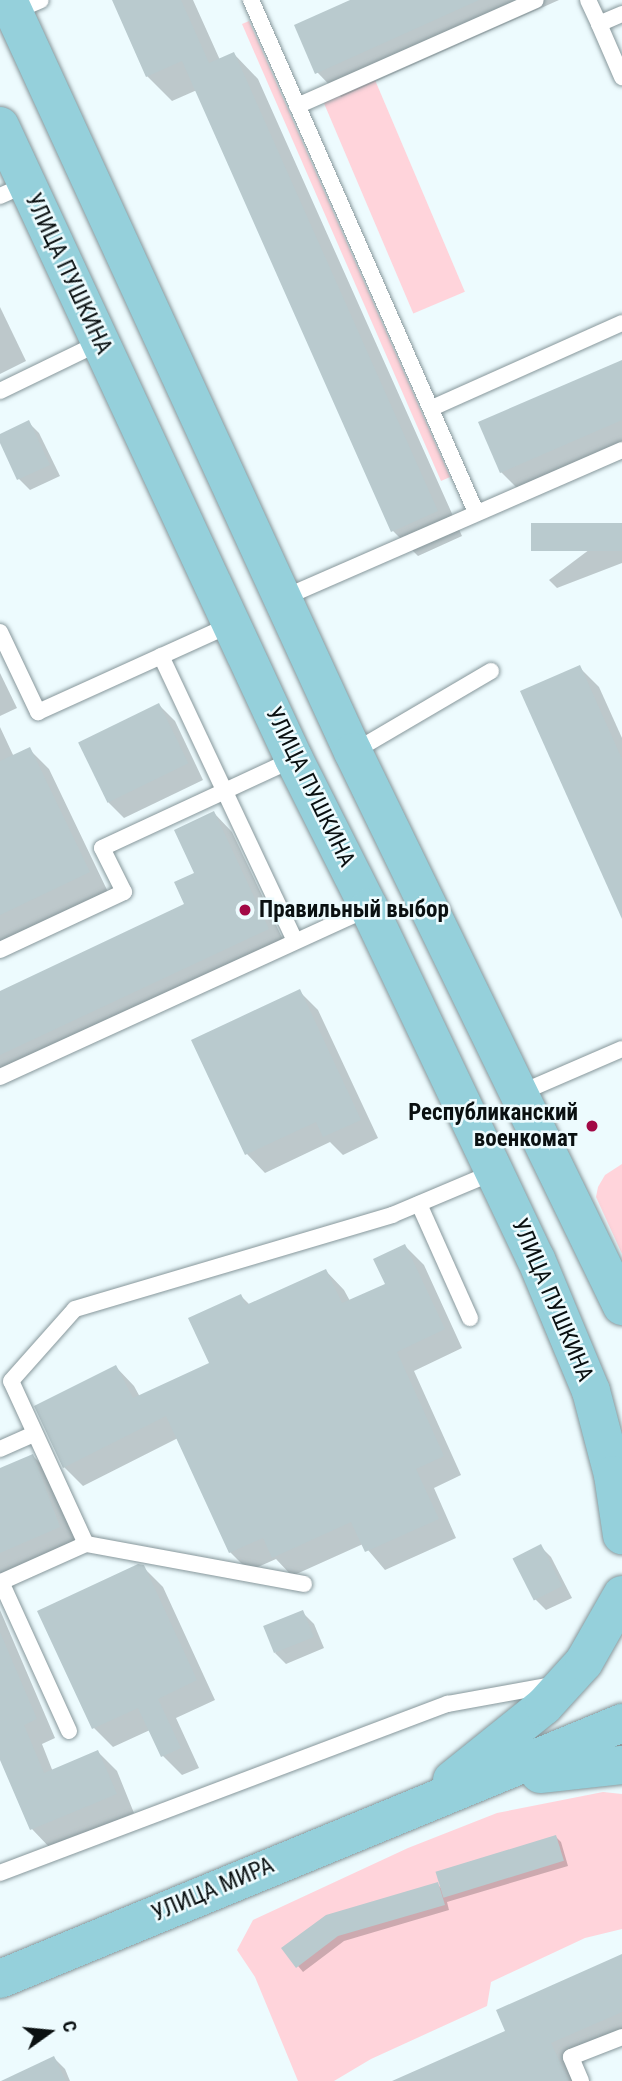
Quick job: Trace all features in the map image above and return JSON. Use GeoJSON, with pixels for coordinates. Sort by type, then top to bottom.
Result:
{"type":"FeatureCollection","features":[{"type":"Feature","properties":{"kind":"main road"},"geometry":{"type":"LineString","coordinates":[[21,4],[281,600],[517,1094],[622,1306]]}},
{"type":"Feature","properties":{"kind":"main road","name":"УЛИЦА ПУШКИНА"},"geometry":{"type":"LineString","coordinates":[[0,126],[13,190],[99,343],[295,759],[496,1171],[591,1391],[613,1475],[622,1535]]}},
{"type":"Feature","properties":{"kind":"main road"},"geometry":{"type":"LineString","coordinates":[[426,1801],[544,1706],[598,1640],[622,1595]]}},
{"type":"Feature","properties":{"kind":"main road"},"geometry":{"type":"LineString","coordinates":[[426,1801],[622,1723]]}},
{"type":"Feature","properties":{"kind":"main road"},"geometry":{"type":"LineString","coordinates":[[426,1801],[540,1774],[622,1765]]}},
{"type":"Feature","properties":{"kind":"main road","name":"УЛИЦА МИРА"},"geometry":{"type":"LineString","coordinates":[[0,1979],[426,1801]]}},
{"type":"Feature","properties":{"kind":"lane"},"geometry":{"type":"LineString","coordinates":[[251,0],[476,512]]}},
{"type":"Feature","properties":{"kind":"lane"},"geometry":{"type":"LineString","coordinates":[[298,106],[536,0]]}},
{"type":"Feature","properties":{"kind":"lane"},"geometry":{"type":"LineString","coordinates":[[588,0],[622,77]]}},
{"type":"Feature","properties":{"kind":"lane"},"geometry":{"type":"LineString","coordinates":[[599,24],[622,14]]}},
{"type":"Feature","properties":{"kind":"lane"},"geometry":{"type":"LineString","coordinates":[[432,408],[622,323]]}},
{"type":"Feature","properties":{"kind":"lane"},"geometry":{"type":"LineString","coordinates":[[0,391],[99,343]]}},
{"type":"Feature","properties":{"kind":"lane"},"geometry":{"type":"LineString","coordinates":[[281,600],[622,450]]}},
{"type":"Feature","properties":{"kind":"lane"},"geometry":{"type":"LineString","coordinates":[[0,632],[38,712],[232,624]]}},
{"type":"Feature","properties":{"kind":"lane"},"geometry":{"type":"LineString","coordinates":[[161,656],[295,941]]}},
{"type":"Feature","properties":{"kind":"lane"},"geometry":{"type":"LineString","coordinates":[[353,752],[491,671]]}},
{"type":"Feature","properties":{"kind":"lane"},"geometry":{"type":"LineString","coordinates":[[0,950],[124,892],[103,848],[295,759]]}},
{"type":"Feature","properties":{"kind":"lane"},"geometry":{"type":"LineString","coordinates":[[0,1077],[369,908]]}},
{"type":"Feature","properties":{"kind":"lane"},"geometry":{"type":"LineString","coordinates":[[517,1094],[622,1049]]}},
{"type":"Feature","properties":{"kind":"lane"},"geometry":{"type":"LineString","coordinates":[[86,1544],[11,1381],[75,1309],[379,1219],[496,1171]]}},
{"type":"Feature","properties":{"kind":"lane"},"geometry":{"type":"LineString","coordinates":[[419,1204],[470,1318]]}},
{"type":"Feature","properties":{"kind":"lane"},"geometry":{"type":"LineString","coordinates":[[0,1448],[34,1434]]}},
{"type":"Feature","properties":{"kind":"lane"},"geometry":{"type":"LineString","coordinates":[[69,1731],[1,1582],[86,1544],[304,1584]]}},
{"type":"Feature","properties":{"kind":"lane"},"geometry":{"type":"LineString","coordinates":[[0,1873],[448,1703],[566,1682]]}},
{"type":"Feature","properties":{"kind":"lane"},"geometry":{"type":"LineString","coordinates":[[581,2081],[571,2057],[622,2036]]}},
{"type":"Feature","properties":{"kind":"shaded area"},"geometry":{"type":"Polygon","coordinates":[[[249,21],[450,477],[441,481],[242,24],[249,21]]]}},
{"type":"Feature","properties":{"kind":"shaded area"},"geometry":{"type":"Polygon","coordinates":[[[375,80],[465,292],[413,314],[323,102],[375,80]]]}},
{"type":"Feature","properties":{"kind":"shaded area"},"geometry":{"type":"Polygon","coordinates":[[[622,1164],[622,1254],[596,1197],[605,1175],[622,1164]]]}},
{"type":"Feature","properties":{"kind":"shaded area"},"geometry":{"type":"Polygon","coordinates":[[[603,1792],[622,1794],[622,1929],[585,1938],[491,1982],[487,2006],[371,2059],[334,2081],[298,2081],[255,1977],[237,1950],[253,1920],[408,1848],[497,1813],[603,1792]]]}},
{"type":"Feature","properties":{"kind":"building"},"geometry":{"type":"Polygon","coordinates":[[[112,0],[181,0],[209,63],[234,52],[438,511],[391,532],[182,61],[146,77],[112,0]]]}},
{"type":"Feature","properties":{"kind":"building"},"geometry":{"type":"Polygon","coordinates":[[[350,0],[479,0],[315,74],[294,25],[350,0]]]}},
{"type":"Feature","properties":{"kind":"building"},"geometry":{"type":"Polygon","coordinates":[[[622,360],[622,420],[500,473],[478,422],[622,360]]]}},
{"type":"Feature","properties":{"kind":"building"},"geometry":{"type":"Polygon","coordinates":[[[29,420],[50,465],[17,480],[0,443],[0,434],[29,420]]]}},
{"type":"Feature","properties":{"kind":"building"},"geometry":{"type":"Polygon","coordinates":[[[531,523],[622,523],[622,551],[531,551],[531,523]]]}},
{"type":"Feature","properties":{"kind":"building"},"geometry":{"type":"Polygon","coordinates":[[[580,665],[622,759],[622,919],[520,691],[580,665]]]}},
{"type":"Feature","properties":{"kind":"building"},"geometry":{"type":"Polygon","coordinates":[[[159,703],[188,763],[107,803],[78,742],[159,703]]]}},
{"type":"Feature","properties":{"kind":"building"},"geometry":{"type":"Polygon","coordinates":[[[30,747],[90,872],[0,915],[0,761],[30,747]]]}},
{"type":"Feature","properties":{"kind":"building"},"geometry":{"type":"Polygon","coordinates":[[[214,811],[269,929],[0,1055],[0,991],[184,904],[174,882],[194,873],[174,830],[214,811]]]}},
{"type":"Feature","properties":{"kind":"building"},"geometry":{"type":"Polygon","coordinates":[[[300,989],[361,1120],[323,1137],[316,1122],[245,1155],[191,1040],[300,989]]]}},
{"type":"Feature","properties":{"kind":"building"},"geometry":{"type":"Polygon","coordinates":[[[405,1244],[445,1329],[397,1352],[444,1456],[416,1469],[439,1519],[365,1552],[351,1522],[272,1558],[263,1538],[229,1553],[166,1416],[63,1468],[34,1406],[116,1365],[133,1398],[209,1363],[188,1318],[241,1294],[246,1305],[326,1269],[342,1303],[385,1284],[373,1259],[405,1244]]]}},
{"type":"Feature","properties":{"kind":"building"},"geometry":{"type":"Polygon","coordinates":[[[33,1454],[60,1527],[0,1553],[0,1468],[33,1454]]]}},
{"type":"Feature","properties":{"kind":"building"},"geometry":{"type":"Polygon","coordinates":[[[541,1544],[562,1586],[534,1600],[512,1559],[541,1544]]]}},
{"type":"Feature","properties":{"kind":"building"},"geometry":{"type":"Polygon","coordinates":[[[138,1564],[144,1565],[197,1680],[158,1699],[181,1748],[161,1757],[138,1708],[92,1729],[37,1611],[138,1564]]]}},
{"type":"Feature","properties":{"kind":"building"},"geometry":{"type":"Polygon","coordinates":[[[303,1610],[314,1637],[274,1653],[263,1626],[303,1610]]]}},
{"type":"Feature","properties":{"kind":"building"},"geometry":{"type":"Polygon","coordinates":[[[0,1632],[37,1719],[24,1725],[44,1773],[98,1750],[117,1794],[30,1830],[0,1760],[0,1632]]]}},
{"type":"Feature","properties":{"kind":"building"},"geometry":{"type":"Polygon","coordinates":[[[556,1835],[564,1861],[443,1898],[436,1872],[556,1835]]]}},
{"type":"Feature","properties":{"kind":"building"},"geometry":{"type":"Polygon","coordinates":[[[438,1882],[445,1905],[338,1936],[296,1968],[281,1948],[326,1915],[438,1882]]]}},
{"type":"Feature","properties":{"kind":"building"},"geometry":{"type":"Polygon","coordinates":[[[622,1954],[622,2012],[551,2043],[569,2081],[392,2081],[505,2031],[496,2010],[622,1954]]]}},
{"type":"Feature","properties":{"kind":"building"},"geometry":{"type":"Polygon","coordinates":[[[54,2056],[66,2081],[1,2081],[54,2056]]]}},
{"type":"Feature","properties":{"kind":"place","name":"Правильный выбор"},"geometry":{"type":"Point","coordinates":[245,910]}},
{"type":"Feature","properties":{"kind":"place","name":"Республиканский военкомат"},"geometry":{"type":"Point","coordinates":[592,1126]}}]}
